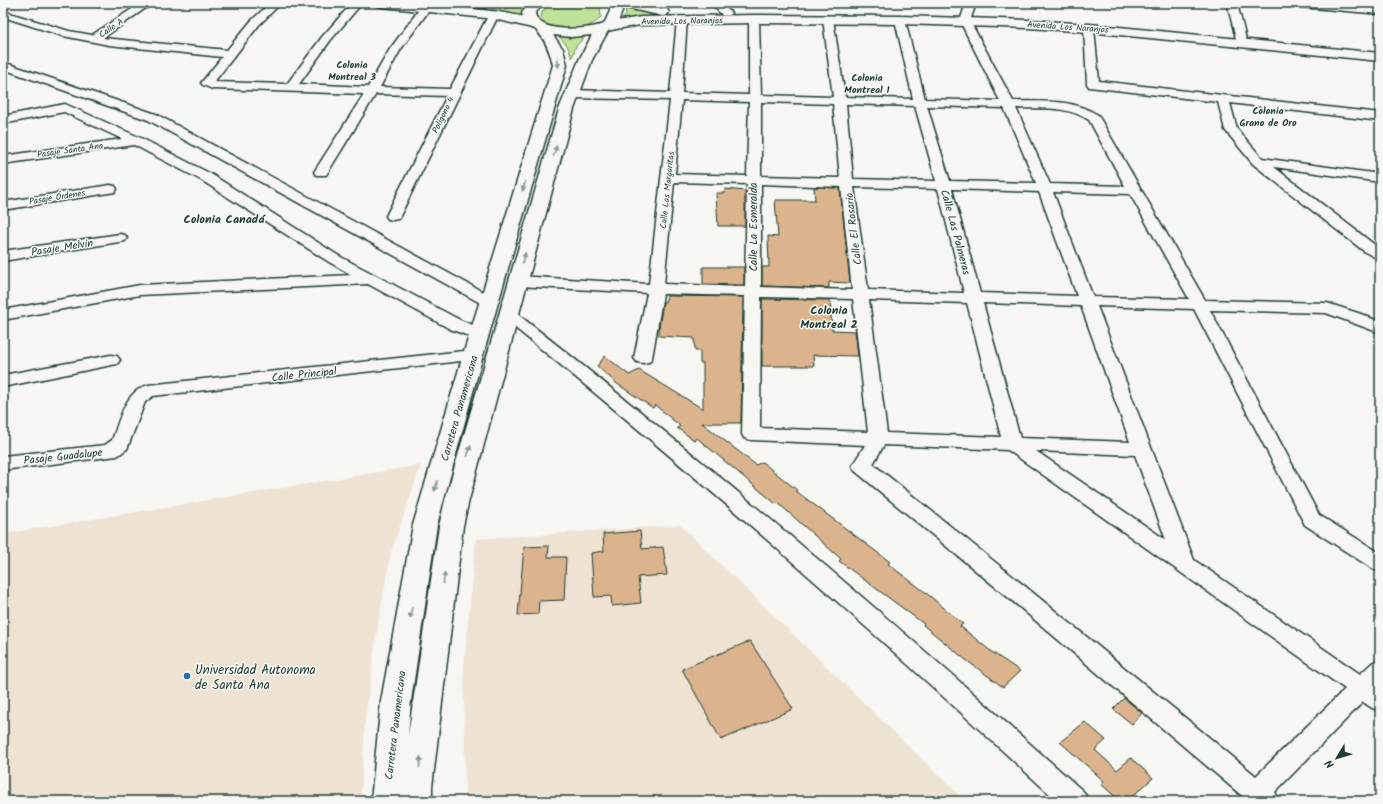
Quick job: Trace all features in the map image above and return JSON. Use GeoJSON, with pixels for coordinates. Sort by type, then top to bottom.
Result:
{"type":"FeatureCollection","features":[{"type":"Feature","properties":{"kind":"main road","name":"Avenida Los Naranjos"},"geometry":{"type":"LineString","coordinates":[[382,3],[425,9],[494,14],[558,32],[568,33],[607,28],[641,21],[682,20],[750,13]]}},
{"type":"Feature","properties":{"kind":"main road"},"geometry":{"type":"LineString","coordinates":[[397,3],[485,5],[508,4]]}},
{"type":"Feature","properties":{"kind":"main road"},"geometry":{"type":"LineString","coordinates":[[539,3],[532,8],[529,13],[529,17],[539,26]]}},
{"type":"Feature","properties":{"kind":"main road","name":"Carretera Panamericana"},"geometry":{"type":"LineString","coordinates":[[387,801],[396,701],[425,525],[473,355],[480,334],[500,309],[518,280],[572,94],[586,57],[607,28],[616,11],[615,3]]}},
{"type":"Feature","properties":{"kind":"main road","name":"Avenida Los Naranjos"},"geometry":{"type":"LineString","coordinates":[[621,3],[658,11],[723,14],[750,13],[828,19],[965,21],[1089,28],[1380,57]]}},
{"type":"Feature","properties":{"kind":"main road","name":"Carretera Panamericana"},"geometry":{"type":"LineString","coordinates":[[416,801],[417,780],[450,526],[500,309],[560,65],[556,49],[539,26]]}},
{"type":"Feature","properties":{"kind":"street","name":"Calle A"},"geometry":{"type":"LineString","coordinates":[[94,39],[148,3]]}},
{"type":"Feature","properties":{"kind":"street"},"geometry":{"type":"LineString","coordinates":[[276,3],[255,23],[208,83],[212,85],[454,93]]}},
{"type":"Feature","properties":{"kind":"street"},"geometry":{"type":"LineString","coordinates":[[291,88],[326,39],[357,3]]}},
{"type":"Feature","properties":{"kind":"street"},"geometry":{"type":"LineString","coordinates":[[716,3],[723,14]]}},
{"type":"Feature","properties":{"kind":"street"},"geometry":{"type":"LineString","coordinates":[[971,3],[965,21],[1008,104],[1045,188],[1185,565]]}},
{"type":"Feature","properties":{"kind":"street"},"geometry":{"type":"LineString","coordinates":[[1232,3],[1242,43]]}},
{"type":"Feature","properties":{"kind":"street"},"geometry":{"type":"LineString","coordinates":[[1290,3],[1380,11]]}},
{"type":"Feature","properties":{"kind":"street"},"geometry":{"type":"LineString","coordinates":[[321,172],[396,49],[425,9]]}},
{"type":"Feature","properties":{"kind":"street","name":"Calle La Esmeralda"},"geometry":{"type":"LineString","coordinates":[[750,13],[755,98],[751,434],[878,439]]}},
{"type":"Feature","properties":{"kind":"street"},"geometry":{"type":"LineString","coordinates":[[3,14],[67,34],[109,42],[231,54]]}},
{"type":"Feature","properties":{"kind":"street","name":"Poligono 4"},"geometry":{"type":"LineString","coordinates":[[393,216],[494,14]]}},
{"type":"Feature","properties":{"kind":"street","name":"Calle El Rosario"},"geometry":{"type":"LineString","coordinates":[[828,19],[839,100],[847,183],[878,439]]}},
{"type":"Feature","properties":{"kind":"street","name":"Calle Las Margaritas"},"geometry":{"type":"LineString","coordinates":[[643,358],[656,289],[676,96],[682,20]]}},
{"type":"Feature","properties":{"kind":"street","name":"Calle Las Palmeras"},"geometry":{"type":"LineString","coordinates":[[900,20],[920,102],[944,185],[1012,444]]}},
{"type":"Feature","properties":{"kind":"street"},"geometry":{"type":"LineString","coordinates":[[1089,28],[1093,84],[1380,117]]}},
{"type":"Feature","properties":{"kind":"street"},"geometry":{"type":"LineString","coordinates":[[3,65],[152,118],[500,309],[566,359],[748,509],[988,721],[1075,801]]}},
{"type":"Feature","properties":{"kind":"street"},"geometry":{"type":"LineString","coordinates":[[572,94],[1008,104],[1068,106],[1083,111],[1094,118],[1200,305],[1312,520],[1380,563]]}},
{"type":"Feature","properties":{"kind":"street"},"geometry":{"type":"LineString","coordinates":[[1223,99],[1231,130],[1258,161],[1370,249],[1380,255]]}},
{"type":"Feature","properties":{"kind":"street"},"geometry":{"type":"LineString","coordinates":[[3,120],[65,108],[136,141],[206,177],[334,259],[456,324],[480,334]]}},
{"type":"Feature","properties":{"kind":"street","name":"Pasaje Santa Ana"},"geometry":{"type":"LineString","coordinates":[[3,160],[136,141]]}},
{"type":"Feature","properties":{"kind":"street"},"geometry":{"type":"LineString","coordinates":[[1258,161],[1380,178]]}},
{"type":"Feature","properties":{"kind":"street"},"geometry":{"type":"LineString","coordinates":[[668,178],[1135,190]]}},
{"type":"Feature","properties":{"kind":"street","name":"Pasaje Órdenes"},"geometry":{"type":"LineString","coordinates":[[3,206],[110,189]]}},
{"type":"Feature","properties":{"kind":"street","name":"Pasaje Melvin"},"geometry":{"type":"LineString","coordinates":[[3,256],[120,238]]}},
{"type":"Feature","properties":{"kind":"street"},"geometry":{"type":"LineString","coordinates":[[3,315],[140,290],[372,279]]}},
{"type":"Feature","properties":{"kind":"street"},"geometry":{"type":"LineString","coordinates":[[518,280],[656,289],[1327,308],[1355,317],[1380,328]]}},
{"type":"Feature","properties":{"kind":"street","name":"Calle Principal"},"geometry":{"type":"LineString","coordinates":[[120,444],[137,399],[148,391],[473,355]]}},
{"type":"Feature","properties":{"kind":"street"},"geometry":{"type":"LineString","coordinates":[[3,381],[111,360]]}},
{"type":"Feature","properties":{"kind":"street"},"geometry":{"type":"LineString","coordinates":[[1142,449],[878,439],[862,466],[1262,797],[1371,694],[1380,670]]}},
{"type":"Feature","properties":{"kind":"street","name":"Pasaje Guadalupe"},"geometry":{"type":"LineString","coordinates":[[3,462],[110,451],[120,444]]}},
{"type":"Feature","properties":{"kind":"street"},"geometry":{"type":"LineString","coordinates":[[1012,444],[1371,694]]}},
{"type":"Feature","properties":{"kind":"shaded area","name":"Universidad Autonoma de Santa Ana"},"geometry":{"type":"Polygon","coordinates":[[[421,465],[391,552],[377,630],[365,721],[361,795],[312,801],[3,801],[3,534],[421,465]]]}},
{"type":"Feature","properties":{"kind":"shaded area"},"geometry":{"type":"Polygon","coordinates":[[[680,525],[965,801],[465,801],[464,667],[476,539],[680,525]]]}},
{"type":"Feature","properties":{"kind":"green space"},"geometry":{"type":"Polygon","coordinates":[[[551,3],[600,3],[601,17],[588,26],[580,29],[562,30],[553,28],[546,24],[541,18],[542,12],[551,3]]]}},
{"type":"Feature","properties":{"kind":"green space"},"geometry":{"type":"Polygon","coordinates":[[[529,5],[522,18],[452,9],[501,9],[529,5]]]}},
{"type":"Feature","properties":{"kind":"green space"},"geometry":{"type":"Polygon","coordinates":[[[625,8],[650,14],[699,17],[621,21],[626,15],[625,8]]]}},
{"type":"Feature","properties":{"kind":"green space"},"geometry":{"type":"Polygon","coordinates":[[[557,35],[587,35],[576,46],[572,58],[567,45],[557,35]]]}},
{"type":"Feature","properties":{"kind":"building"},"geometry":{"type":"Polygon","coordinates":[[[814,187],[840,188],[850,283],[829,282],[829,288],[762,286],[762,267],[769,267],[768,236],[778,237],[775,200],[815,200],[814,187]]]}},
{"type":"Feature","properties":{"kind":"building"},"geometry":{"type":"Polygon","coordinates":[[[725,189],[745,191],[745,226],[718,226],[716,193],[725,193],[725,189]]]}},
{"type":"Feature","properties":{"kind":"building"},"geometry":{"type":"Polygon","coordinates":[[[703,267],[744,267],[744,285],[703,284],[703,267]]]}},
{"type":"Feature","properties":{"kind":"building"},"geometry":{"type":"Polygon","coordinates":[[[667,296],[743,297],[741,423],[702,423],[756,465],[762,462],[797,490],[796,491],[890,562],[888,564],[925,592],[963,624],[960,626],[993,653],[1020,671],[1003,687],[966,660],[923,625],[924,624],[839,561],[841,559],[778,503],[776,504],[697,438],[694,440],[677,428],[680,426],[655,405],[653,408],[616,383],[597,366],[605,356],[629,375],[639,370],[703,409],[703,363],[700,363],[700,351],[695,351],[694,338],[659,336],[663,302],[665,302],[667,296]]]}},
{"type":"Feature","properties":{"kind":"building"},"geometry":{"type":"Polygon","coordinates":[[[762,299],[830,300],[832,330],[855,331],[858,356],[813,355],[814,366],[762,366],[762,299]]]}},
{"type":"Feature","properties":{"kind":"building"},"geometry":{"type":"Polygon","coordinates":[[[640,531],[642,549],[663,547],[667,575],[638,577],[641,603],[612,606],[611,596],[594,597],[591,553],[604,551],[603,534],[640,531]]]}},
{"type":"Feature","properties":{"kind":"building"},"geometry":{"type":"Polygon","coordinates":[[[549,546],[548,557],[566,557],[564,600],[539,601],[538,614],[518,615],[524,547],[549,546]]]}},
{"type":"Feature","properties":{"kind":"building"},"geometry":{"type":"Polygon","coordinates":[[[750,641],[793,709],[721,740],[682,669],[750,641]]]}},
{"type":"Feature","properties":{"kind":"building"},"geometry":{"type":"Polygon","coordinates":[[[1124,698],[1142,713],[1132,724],[1113,709],[1124,698]]]}},
{"type":"Feature","properties":{"kind":"building"},"geometry":{"type":"Polygon","coordinates":[[[1085,722],[1106,740],[1095,750],[1117,770],[1131,758],[1153,778],[1127,801],[1120,801],[1101,784],[1104,781],[1060,742],[1085,722]]]}},
{"type":"Feature","properties":{"kind":"place","name":"Universidad Autonoma de Santa Ana"},"geometry":{"type":"Point","coordinates":[187,676]}},
{"type":"Feature","properties":{"kind":"district","name":"Colonia Montreal 3"},"geometry":{"type":"Point","coordinates":[352,70]}},
{"type":"Feature","properties":{"kind":"district","name":"Colonia Montreal 1"},"geometry":{"type":"Point","coordinates":[867,82]}},
{"type":"Feature","properties":{"kind":"district","name":"Colonia Grano de Oro"},"geometry":{"type":"Point","coordinates":[1268,116]}},
{"type":"Feature","properties":{"kind":"district","name":"Colonia Canadá"},"geometry":{"type":"Point","coordinates":[224,219]}},
{"type":"Feature","properties":{"kind":"district","name":"Colonia Montreal 2"},"geometry":{"type":"Point","coordinates":[829,317]}}]}
